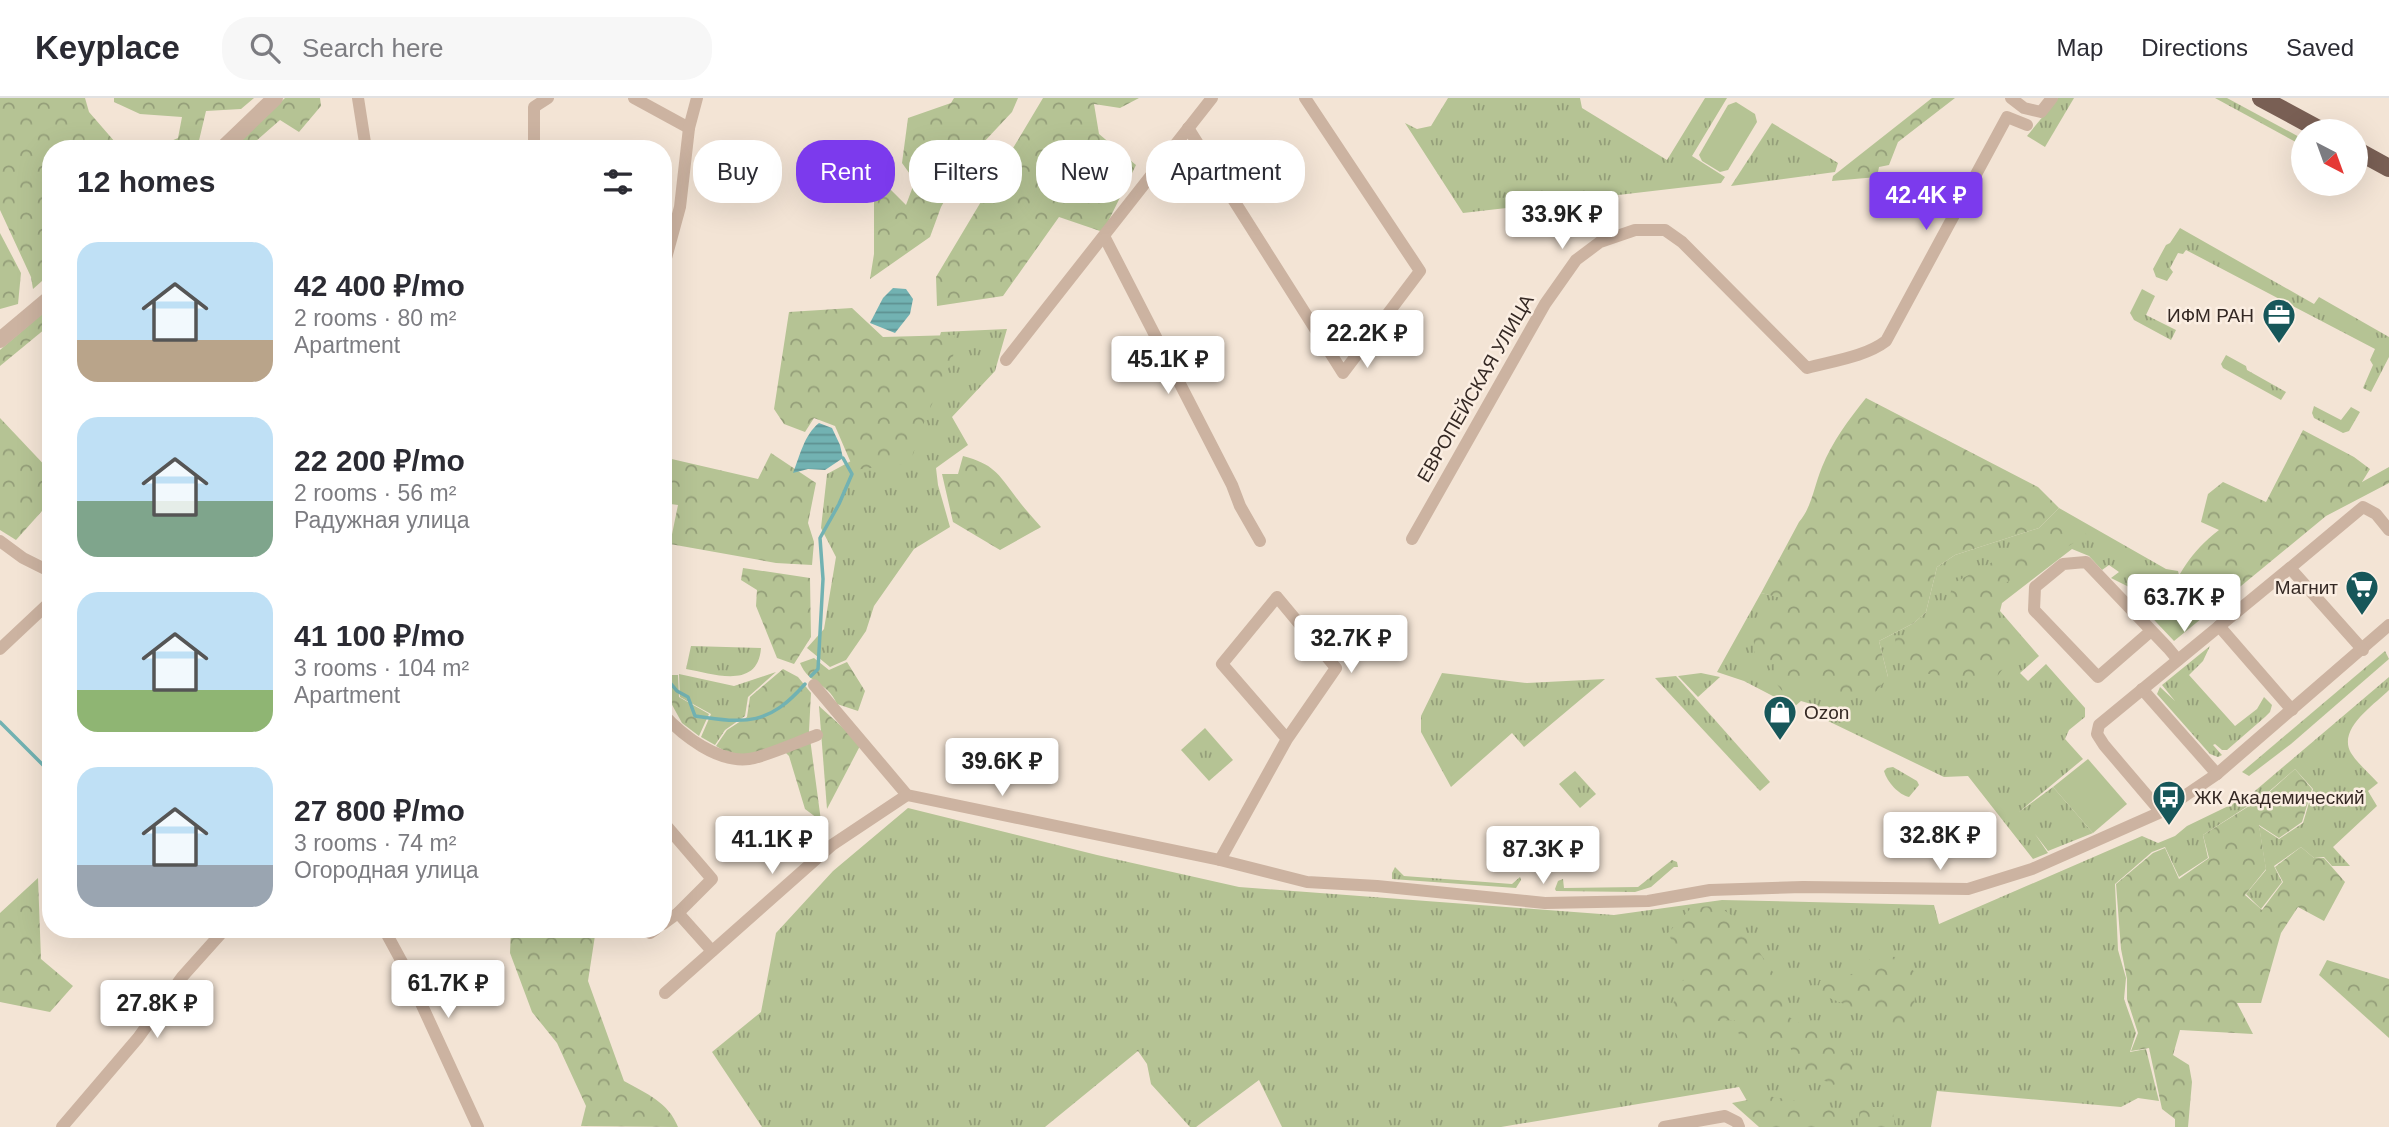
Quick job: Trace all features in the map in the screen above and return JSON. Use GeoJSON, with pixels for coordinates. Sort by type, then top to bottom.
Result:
{"type":"FeatureCollection","features":[{"type":"Feature","properties":{"kind":"main road"},"geometry":{"type":"LineString","coordinates":[[2261,98],[2300,119]]}},
{"type":"Feature","properties":{"kind":"main road"},"geometry":{"type":"LineString","coordinates":[[2368,157],[2389,168]]}},
{"type":"Feature","properties":{"kind":"street"},"geometry":{"type":"LineString","coordinates":[[231,140],[275,98]]}},
{"type":"Feature","properties":{"kind":"street"},"geometry":{"type":"LineString","coordinates":[[358,98],[365,140]]}},
{"type":"Feature","properties":{"kind":"street"},"geometry":{"type":"LineString","coordinates":[[534,140],[534,107],[548,98]]}},
{"type":"Feature","properties":{"kind":"street"},"geometry":{"type":"LineString","coordinates":[[634,98],[689,128]]}},
{"type":"Feature","properties":{"kind":"street"},"geometry":{"type":"LineString","coordinates":[[672,236],[680,207],[689,128],[697,98]]}},
{"type":"Feature","properties":{"kind":"street"},"geometry":{"type":"LineString","coordinates":[[1006,360],[1212,98]]}},
{"type":"Feature","properties":{"kind":"street"},"geometry":{"type":"LineString","coordinates":[[1188,128],[1343,373],[1420,271],[1305,98]]}},
{"type":"Feature","properties":{"kind":"street"},"geometry":{"type":"LineString","coordinates":[[2011,98],[2024,107],[2041,112],[2052,98]]}},
{"type":"Feature","properties":{"kind":"street","name":"ЕВРОПЕЙСКАЯ УЛИЦА"},"geometry":{"type":"LineString","coordinates":[[1412,539],[1545,304],[1576,260],[1600,242],[1635,230],[1665,230],[1682,243],[1807,368],[1876,349],[1886,341],[2007,117],[2027,125]]}},
{"type":"Feature","properties":{"kind":"street"},"geometry":{"type":"LineString","coordinates":[[1104,236],[1260,541]]}},
{"type":"Feature","properties":{"kind":"street"},"geometry":{"type":"LineString","coordinates":[[0,340],[42,305]]}},
{"type":"Feature","properties":{"kind":"street"},"geometry":{"type":"LineString","coordinates":[[2161,812],[2104,746],[2097,734],[2099,724],[2363,507],[2376,514],[2389,530]]}},
{"type":"Feature","properties":{"kind":"street"},"geometry":{"type":"LineString","coordinates":[[0,541],[23,558],[42,568]]}},
{"type":"Feature","properties":{"kind":"street"},"geometry":{"type":"LineString","coordinates":[[2151,631],[2098,677],[2034,610],[2035,587],[2063,564],[2086,562],[2151,631],[2178,660]]}},
{"type":"Feature","properties":{"kind":"street"},"geometry":{"type":"LineString","coordinates":[[2290,568],[2363,650]]}},
{"type":"Feature","properties":{"kind":"street"},"geometry":{"type":"LineString","coordinates":[[1220,860],[1287,740],[1336,668],[1277,597],[1222,664],[1287,740]]}},
{"type":"Feature","properties":{"kind":"street"},"geometry":{"type":"LineString","coordinates":[[0,649],[42,609]]}},
{"type":"Feature","properties":{"kind":"street"},"geometry":{"type":"LineString","coordinates":[[814,685],[907,795],[1220,860],[1307,882],[1377,886],[1532,902],[1648,901],[1710,890],[1803,887],[1968,889],[2032,869],[2161,812],[2217,774],[2389,625]]}},
{"type":"Feature","properties":{"kind":"street"},"geometry":{"type":"LineString","coordinates":[[2219,626],[2292,710]]}},
{"type":"Feature","properties":{"kind":"street"},"geometry":{"type":"LineString","coordinates":[[2142,690],[2217,774]]}},
{"type":"Feature","properties":{"kind":"street"},"geometry":{"type":"LineString","coordinates":[[672,723],[684,734],[724,757],[750,759],[817,735]]}},
{"type":"Feature","properties":{"kind":"street"},"geometry":{"type":"LineString","coordinates":[[665,993],[832,845],[907,795]]}},
{"type":"Feature","properties":{"kind":"street"},"geometry":{"type":"LineString","coordinates":[[672,832],[712,879],[672,917]]}},
{"type":"Feature","properties":{"kind":"street"},"geometry":{"type":"LineString","coordinates":[[678,913],[712,951]]}},
{"type":"Feature","properties":{"kind":"street"},"geometry":{"type":"LineString","coordinates":[[62,1127],[138,1038],[182,977],[217,938]]}},
{"type":"Feature","properties":{"kind":"street"},"geometry":{"type":"LineString","coordinates":[[389,938],[478,1127]]}},
{"type":"Feature","properties":{"kind":"street"},"geometry":{"type":"LineString","coordinates":[[1664,1127],[1725,1116],[1737,1122],[1739,1127]]}},
{"type":"Feature","properties":{"kind":"green space"},"geometry":{"type":"Polygon","coordinates":[[[0,98],[85,98],[89,112],[113,140],[42,140],[42,281],[33,289],[31,277],[0,210],[0,98]]]}},
{"type":"Feature","properties":{"kind":"green space"},"geometry":{"type":"Polygon","coordinates":[[[114,98],[254,98],[241,109],[206,111],[199,140],[173,140],[178,138],[182,117],[140,114],[114,102],[114,98]]]}},
{"type":"Feature","properties":{"kind":"green space"},"geometry":{"type":"Polygon","coordinates":[[[285,98],[320,98],[321,106],[299,132],[280,120],[257,140],[241,140],[285,98]]]}},
{"type":"Feature","properties":{"kind":"green space"},"geometry":{"type":"Polygon","coordinates":[[[954,98],[1018,98],[1012,112],[986,140],[909,140],[909,173],[902,163],[908,118],[951,103],[954,98]]]}},
{"type":"Feature","properties":{"kind":"green space"},"geometry":{"type":"Polygon","coordinates":[[[1043,98],[1139,98],[1120,108],[1094,104],[1099,134],[1106,140],[1036,140],[1036,203],[1117,203],[1103,232],[1059,217],[1003,296],[937,306],[936,277],[980,203],[1022,203],[1022,140],[1018,140],[1043,98]]]}},
{"type":"Feature","properties":{"kind":"green space"},"geometry":{"type":"Polygon","coordinates":[[[1448,98],[1580,98],[1582,108],[1667,160],[1705,98],[1727,98],[1692,156],[1725,177],[1721,183],[1463,213],[1405,123],[1417,129],[1431,126],[1448,98]]]}},
{"type":"Feature","properties":{"kind":"green space"},"geometry":{"type":"Polygon","coordinates":[[[1932,98],[1955,98],[1898,142],[1889,165],[1879,167],[1877,177],[1832,181],[1833,176],[1932,98]]]}},
{"type":"Feature","properties":{"kind":"green space"},"geometry":{"type":"Polygon","coordinates":[[[2058,98],[2074,98],[2045,147],[2027,136],[2058,98]]]}},
{"type":"Feature","properties":{"kind":"green space"},"geometry":{"type":"Polygon","coordinates":[[[2215,98],[2227,98],[2291,133],[2291,139],[2215,98]]]}},
{"type":"Feature","properties":{"kind":"green space"},"geometry":{"type":"Polygon","coordinates":[[[1736,102],[1755,114],[1757,122],[1728,170],[1720,172],[1702,161],[1699,155],[1728,105],[1736,102]]]}},
{"type":"Feature","properties":{"kind":"green space"},"geometry":{"type":"Polygon","coordinates":[[[1772,123],[1838,163],[1835,172],[1731,186],[1772,123]]]}},
{"type":"Feature","properties":{"kind":"green space"},"geometry":{"type":"Polygon","coordinates":[[[895,194],[906,205],[909,197],[909,203],[943,203],[930,237],[870,279],[874,254],[874,203],[895,203],[895,194]]]}},
{"type":"Feature","properties":{"kind":"green space"},"geometry":{"type":"Polygon","coordinates":[[[2180,228],[2314,304],[2319,297],[2389,337],[2389,357],[2371,392],[2363,388],[2373,365],[2370,360],[2375,349],[2186,250],[2183,254],[2178,253],[2170,268],[2173,272],[2167,281],[2156,277],[2153,269],[2166,245],[2180,228]]]}},
{"type":"Feature","properties":{"kind":"green space"},"geometry":{"type":"Polygon","coordinates":[[[0,233],[21,273],[18,304],[0,309],[0,233]]]}},
{"type":"Feature","properties":{"kind":"green space"},"geometry":{"type":"Polygon","coordinates":[[[2142,289],[2155,296],[2146,315],[2176,330],[2171,340],[2134,320],[2130,313],[2142,289]]]}},
{"type":"Feature","properties":{"kind":"green space"},"geometry":{"type":"Polygon","coordinates":[[[852,308],[883,337],[955,335],[953,358],[926,417],[910,463],[854,470],[835,426],[814,418],[805,432],[784,424],[774,409],[789,312],[852,308]]]}},
{"type":"Feature","properties":{"kind":"green space"},"geometry":{"type":"Polygon","coordinates":[[[42,314],[42,331],[0,366],[0,350],[42,314]]]}},
{"type":"Feature","properties":{"kind":"green space"},"geometry":{"type":"Polygon","coordinates":[[[1007,329],[995,371],[952,417],[968,445],[936,468],[950,527],[914,549],[874,606],[866,631],[846,660],[830,667],[807,648],[824,629],[836,557],[821,528],[827,474],[851,461],[918,406],[941,332],[1007,329]]]}},
{"type":"Feature","properties":{"kind":"green space"},"geometry":{"type":"Polygon","coordinates":[[[2226,355],[2286,392],[2281,400],[2223,368],[2221,364],[2226,355]]]}},
{"type":"Feature","properties":{"kind":"green space"},"geometry":{"type":"Polygon","coordinates":[[[1866,398],[2038,487],[2059,508],[2039,528],[1955,555],[1937,567],[1926,612],[1914,623],[1879,641],[1888,677],[1869,700],[1831,690],[1819,676],[1786,696],[1776,683],[1774,664],[1756,668],[1752,620],[1789,600],[1761,593],[1807,510],[1831,449],[1866,398]]]}},
{"type":"Feature","properties":{"kind":"green space"},"geometry":{"type":"Polygon","coordinates":[[[2314,406],[2341,420],[2351,407],[2360,412],[2349,431],[2343,433],[2314,418],[2314,406]]]}},
{"type":"Feature","properties":{"kind":"green space"},"geometry":{"type":"Polygon","coordinates":[[[0,418],[42,462],[42,511],[16,540],[0,530],[0,418]]]}},
{"type":"Feature","properties":{"kind":"green space"},"geometry":{"type":"Polygon","coordinates":[[[2303,430],[2354,457],[2370,469],[2362,482],[2389,467],[2389,483],[2326,516],[2207,614],[2180,612],[2163,606],[2193,555],[2219,530],[2201,522],[2208,494],[2223,482],[2266,502],[2303,430]]]}},
{"type":"Feature","properties":{"kind":"green space"},"geometry":{"type":"Polygon","coordinates":[[[771,453],[816,483],[808,523],[814,542],[812,565],[776,563],[672,544],[678,505],[672,504],[672,459],[758,479],[771,453]]]}},
{"type":"Feature","properties":{"kind":"green space"},"geometry":{"type":"Polygon","coordinates":[[[963,456],[994,470],[1041,527],[1000,550],[953,522],[942,474],[958,474],[963,456]]]}},
{"type":"Feature","properties":{"kind":"green space"},"geometry":{"type":"Polygon","coordinates":[[[2059,508],[2166,569],[2178,571],[2179,575],[2163,606],[2180,612],[2207,614],[2174,641],[2140,605],[2149,597],[2111,578],[2119,572],[2109,565],[2102,570],[2089,556],[2072,549],[2002,603],[2000,611],[2039,656],[2020,673],[2028,681],[2046,664],[2085,708],[2085,717],[2069,730],[2065,739],[2083,759],[2019,812],[2053,787],[2093,833],[2048,851],[2035,834],[2048,853],[2033,859],[1968,776],[1944,777],[1828,721],[1811,704],[1801,701],[1794,707],[1744,681],[1717,672],[1761,593],[1790,599],[1775,663],[1819,676],[1888,677],[1879,641],[1914,623],[1926,612],[1937,567],[1955,555],[2039,528],[2059,508]]]}},
{"type":"Feature","properties":{"kind":"green space"},"geometry":{"type":"Polygon","coordinates":[[[2051,518],[2066,520],[2087,535],[1997,588],[1989,605],[2018,648],[1996,678],[1955,678],[1917,672],[1897,655],[1895,638],[1946,622],[1952,584],[2046,533],[2051,518]]]}},
{"type":"Feature","properties":{"kind":"green space"},"geometry":{"type":"Polygon","coordinates":[[[743,568],[810,578],[811,637],[794,664],[777,658],[756,606],[757,590],[741,580],[743,568]]]}},
{"type":"Feature","properties":{"kind":"green space"},"geometry":{"type":"Polygon","coordinates":[[[691,646],[761,648],[758,661],[752,670],[733,676],[721,676],[686,669],[691,646]]]}},
{"type":"Feature","properties":{"kind":"green space"},"geometry":{"type":"Polygon","coordinates":[[[2210,646],[2203,661],[2189,675],[2235,726],[2257,709],[2264,697],[2272,705],[2270,712],[2227,750],[2213,745],[2222,755],[2218,757],[2210,754],[2157,694],[2160,687],[2175,701],[2162,685],[2210,646]]]}},
{"type":"Feature","properties":{"kind":"green space"},"geometry":{"type":"Polygon","coordinates":[[[2385,651],[2389,659],[2291,744],[2249,776],[2242,772],[2385,651]]]}},
{"type":"Feature","properties":{"kind":"green space"},"geometry":{"type":"Polygon","coordinates":[[[814,658],[829,670],[847,662],[865,691],[858,711],[837,704],[828,691],[808,675],[800,663],[814,658]]]}},
{"type":"Feature","properties":{"kind":"green space"},"geometry":{"type":"Polygon","coordinates":[[[783,669],[798,677],[811,693],[809,731],[821,821],[805,809],[789,756],[778,745],[747,755],[732,754],[716,746],[727,730],[747,717],[750,697],[783,669]]]}},
{"type":"Feature","properties":{"kind":"green space"},"geometry":{"type":"Polygon","coordinates":[[[776,672],[748,697],[745,716],[725,730],[715,745],[701,737],[711,714],[680,697],[679,674],[734,686],[776,672]]]}},
{"type":"Feature","properties":{"kind":"green space"},"geometry":{"type":"Polygon","coordinates":[[[1442,673],[1527,683],[1605,679],[1524,747],[1512,733],[1451,787],[1421,732],[1421,716],[1442,673]]]}},
{"type":"Feature","properties":{"kind":"green space"},"geometry":{"type":"Polygon","coordinates":[[[1701,673],[1720,677],[1698,697],[1678,676],[1701,673]]]}},
{"type":"Feature","properties":{"kind":"green space"},"geometry":{"type":"Polygon","coordinates":[[[672,675],[678,675],[679,697],[709,714],[699,736],[682,723],[672,705],[672,675]]]}},
{"type":"Feature","properties":{"kind":"green space"},"geometry":{"type":"Polygon","coordinates":[[[1676,676],[1770,782],[1760,791],[1655,678],[1676,676]]]}},
{"type":"Feature","properties":{"kind":"green space"},"geometry":{"type":"Polygon","coordinates":[[[2389,677],[2389,690],[2359,718],[2349,735],[2351,753],[2378,783],[2368,791],[2377,806],[2333,847],[2350,866],[2332,866],[2324,857],[2314,858],[2301,847],[2274,866],[2282,882],[2261,909],[2246,894],[2266,870],[2259,826],[2279,839],[2303,823],[2313,789],[2295,769],[2265,795],[2203,835],[2208,858],[2179,877],[2165,847],[2152,852],[2115,884],[2118,950],[2126,978],[2124,999],[2136,1033],[2130,1052],[2146,1049],[2159,1101],[2138,1098],[2121,1107],[1937,1091],[1931,1127],[1762,1127],[1739,1087],[1501,1127],[1282,1127],[1259,1080],[1196,1127],[1190,1127],[1151,1084],[1147,1064],[1138,1051],[1045,1127],[762,1127],[712,1052],[761,1012],[776,933],[833,871],[908,808],[1239,887],[1614,915],[1722,900],[1934,905],[1939,924],[2142,836],[2158,843],[2175,836],[2187,826],[2249,796],[2389,677]]]}},
{"type":"Feature","properties":{"kind":"green space"},"geometry":{"type":"Polygon","coordinates":[[[819,706],[861,744],[827,809],[819,706]]]}},
{"type":"Feature","properties":{"kind":"green space"},"geometry":{"type":"Polygon","coordinates":[[[1205,728],[1233,760],[1209,781],[1181,750],[1205,728]]]}},
{"type":"Feature","properties":{"kind":"green space"},"geometry":{"type":"Polygon","coordinates":[[[2088,759],[2127,804],[2093,833],[2053,787],[2088,759]]]}},
{"type":"Feature","properties":{"kind":"green space"},"geometry":{"type":"Polygon","coordinates":[[[1893,767],[1917,781],[1919,785],[1909,797],[1897,791],[1888,779],[1884,771],[1893,767]]]}},
{"type":"Feature","properties":{"kind":"green space"},"geometry":{"type":"Polygon","coordinates":[[[2295,769],[2312,789],[2302,822],[2279,838],[2259,825],[2266,869],[2245,895],[2262,910],[2283,882],[2275,867],[2301,847],[2314,858],[2324,858],[2345,882],[2324,921],[2298,907],[2281,933],[2261,1003],[2237,1003],[2253,1034],[2180,1030],[2173,1055],[2189,1065],[2192,1082],[2188,1127],[2175,1127],[2175,1119],[2162,1109],[2149,1048],[2131,1051],[2138,1033],[2127,999],[2116,884],[2153,853],[2165,848],[2179,879],[2209,858],[2203,835],[2265,796],[2295,769]]]}},
{"type":"Feature","properties":{"kind":"green space"},"geometry":{"type":"Polygon","coordinates":[[[1575,771],[1596,794],[1580,808],[1559,784],[1575,771]]]}},
{"type":"Feature","properties":{"kind":"green space"},"geometry":{"type":"Polygon","coordinates":[[[1672,860],[1677,862],[1678,867],[1674,867],[1651,887],[1635,892],[1555,889],[1558,881],[1563,879],[1564,888],[1638,887],[1672,860]]]}},
{"type":"Feature","properties":{"kind":"green space"},"geometry":{"type":"Polygon","coordinates":[[[1395,867],[1404,876],[1512,884],[1520,877],[1521,880],[1516,888],[1392,879],[1395,867]]]}},
{"type":"Feature","properties":{"kind":"green space"},"geometry":{"type":"Polygon","coordinates":[[[38,878],[41,959],[73,986],[50,1012],[0,1002],[0,913],[38,878]]]}},
{"type":"Feature","properties":{"kind":"green space"},"geometry":{"type":"Polygon","coordinates":[[[1718,906],[1737,919],[1772,971],[1784,983],[1783,1013],[1819,1031],[1831,1047],[1852,1052],[1856,1078],[1833,1085],[1798,1067],[1787,1039],[1741,1042],[1735,1020],[1715,1021],[1676,1041],[1672,1006],[1687,972],[1668,933],[1692,907],[1718,906]]]}},
{"type":"Feature","properties":{"kind":"green space"},"geometry":{"type":"Polygon","coordinates":[[[511,938],[595,938],[588,981],[624,1081],[663,1105],[678,1127],[581,1126],[586,1106],[557,1043],[532,1012],[510,953],[511,938]]]}},
{"type":"Feature","properties":{"kind":"green space"},"geometry":{"type":"Polygon","coordinates":[[[1873,956],[1897,957],[1916,973],[1913,1032],[1817,993],[1820,981],[1856,973],[1873,956]]]}},
{"type":"Feature","properties":{"kind":"green space"},"geometry":{"type":"Polygon","coordinates":[[[2327,960],[2389,979],[2389,1038],[2319,975],[2327,960]]]}},
{"type":"Feature","properties":{"kind":"green space"},"geometry":{"type":"Polygon","coordinates":[[[1768,1096],[1834,1108],[1840,1127],[1759,1127],[1732,1103],[1768,1096]]]}},
{"type":"Feature","properties":{"kind":"green space"},"geometry":{"type":"Polygon","coordinates":[[[1860,1107],[1892,1107],[1895,1127],[1858,1127],[1860,1107]]]}},
{"type":"Feature","properties":{"kind":"water"},"geometry":{"type":"Polygon","coordinates":[[[893,288],[906,289],[913,299],[910,314],[895,333],[870,323],[883,298],[893,288]]]}},
{"type":"Feature","properties":{"kind":"water"},"geometry":{"type":"Polygon","coordinates":[[[819,423],[832,428],[843,458],[825,470],[808,469],[793,473],[806,440],[819,423]]]}},
{"type":"Feature","properties":{"kind":"waterway"},"geometry":{"type":"LineString","coordinates":[[811,676],[818,669],[823,579],[820,538],[852,474],[843,458]]}},
{"type":"Feature","properties":{"kind":"waterway"},"geometry":{"type":"LineString","coordinates":[[672,685],[688,697],[695,716],[743,720],[768,714],[780,707],[805,684]]}},
{"type":"Feature","properties":{"kind":"waterway"},"geometry":{"type":"LineString","coordinates":[[0,722],[42,764]]}},
{"type":"Feature","properties":{"kind":"place","name":"ИФМ РАН"},"geometry":{"type":"Point","coordinates":[2279,345]}},
{"type":"Feature","properties":{"kind":"place","name":"Магнит"},"geometry":{"type":"Point","coordinates":[2362,617]}},
{"type":"Feature","properties":{"kind":"place","name":"Ozon"},"geometry":{"type":"Point","coordinates":[1780,742]}},
{"type":"Feature","properties":{"kind":"place","name":"ЖК Академический"},"geometry":{"type":"Point","coordinates":[2169,827]}}]}
